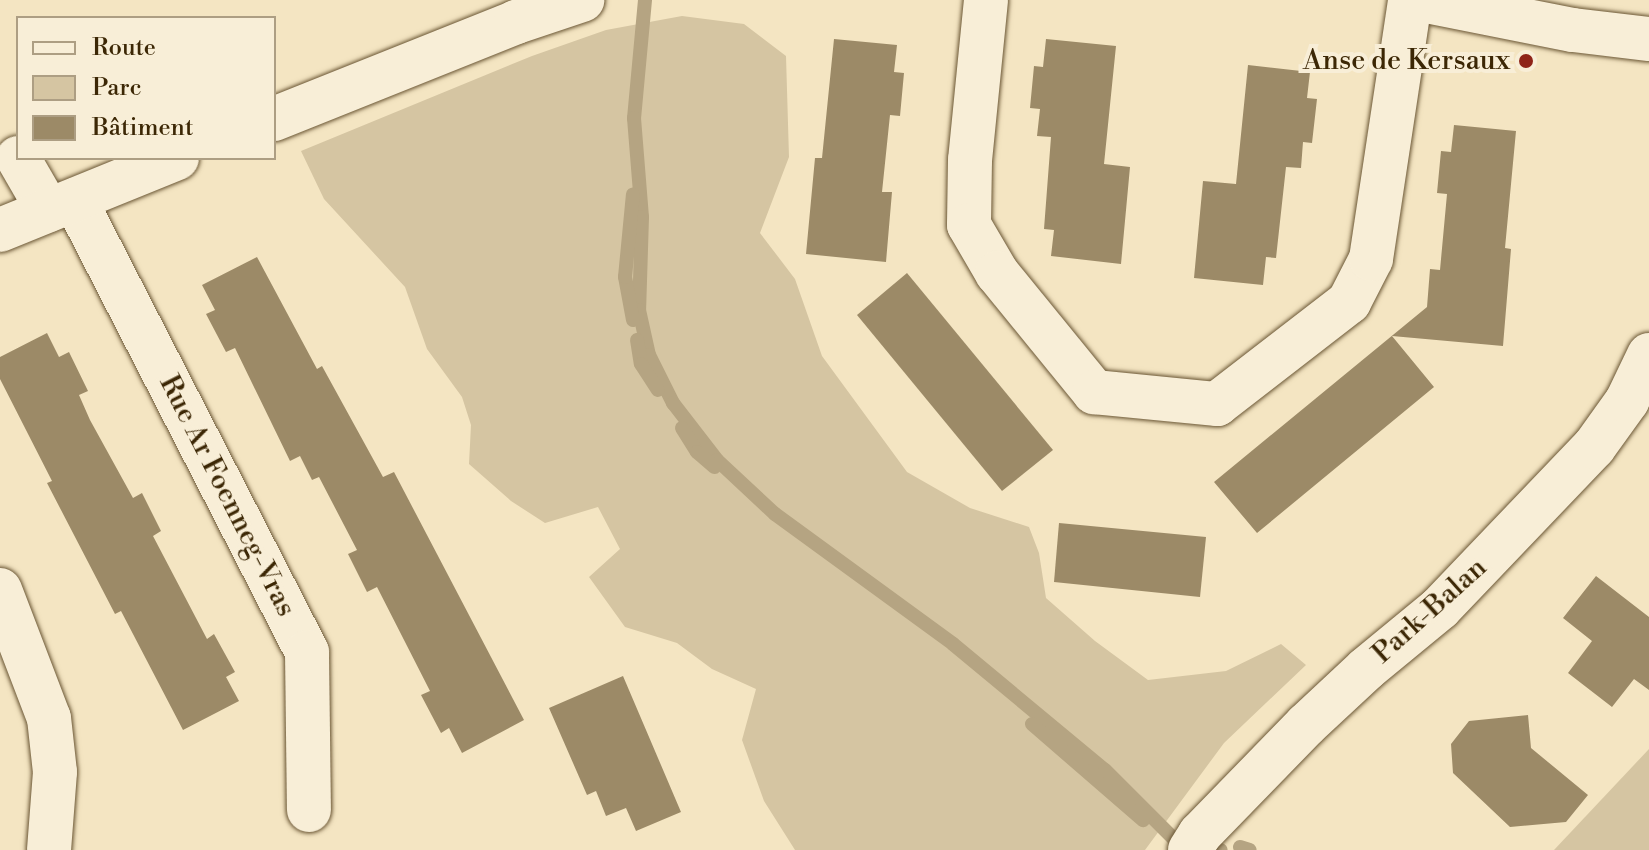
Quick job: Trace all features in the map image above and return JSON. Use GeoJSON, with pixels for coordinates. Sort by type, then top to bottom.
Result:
{"type":"FeatureCollection","features":[{"type":"Feature","properties":{"kind":"street"},"geometry":{"type":"LineString","coordinates":[[276,118],[516,22],[582,0]]}},
{"type":"Feature","properties":{"kind":"street"},"geometry":{"type":"LineString","coordinates":[[986,0],[970,160],[969,225],[997,273],[1094,392],[1217,404],[1349,302],[1371,259],[1410,0]]}},
{"type":"Feature","properties":{"kind":"street"},"geometry":{"type":"LineString","coordinates":[[1421,0],[1573,30],[1649,39]]}},
{"type":"Feature","properties":{"kind":"street","name":"Rue Ar Foenneg-Vras"},"geometry":{"type":"LineString","coordinates":[[0,141],[16,156]]}},
{"type":"Feature","properties":{"kind":"street","name":"Rue Ar Foenneg-Vras"},"geometry":{"type":"LineString","coordinates":[[20,160],[61,205],[307,652],[309,810]]}},
{"type":"Feature","properties":{"kind":"street"},"geometry":{"type":"LineString","coordinates":[[0,230],[172,160]]}},
{"type":"Feature","properties":{"kind":"street"},"geometry":{"type":"LineString","coordinates":[[0,185],[61,205]]}},
{"type":"Feature","properties":{"kind":"street","name":"Park-Balan"},"geometry":{"type":"LineString","coordinates":[[1190,850],[1200,834],[1306,725],[1366,669],[1440,608],[1594,447],[1627,401],[1649,355]]}},
{"type":"Feature","properties":{"kind":"street"},"geometry":{"type":"LineString","coordinates":[[0,590],[49,718],[55,772],[49,850]]}},
{"type":"Feature","properties":{"kind":"green space"},"geometry":{"type":"Polygon","coordinates":[[[682,16],[744,24],[786,56],[789,157],[760,233],[795,279],[822,356],[907,472],[970,508],[1029,527],[1039,553],[1046,598],[1095,641],[1148,680],[1226,671],[1281,644],[1306,665],[1224,743],[1145,850],[795,850],[764,801],[742,740],[756,689],[712,669],[677,643],[625,627],[589,577],[620,549],[598,507],[545,523],[511,501],[469,464],[471,425],[462,397],[427,349],[405,287],[324,199],[301,151],[532,56],[606,30],[682,16]]]}},
{"type":"Feature","properties":{"kind":"green space"},"geometry":{"type":"Polygon","coordinates":[[[1649,749],[1649,850],[1554,850],[1649,749]]]}},
{"type":"Feature","properties":{"kind":"building"},"geometry":{"type":"Polygon","coordinates":[[[834,39],[897,45],[894,72],[904,73],[900,116],[890,115],[882,192],[892,192],[886,262],[806,254],[815,158],[822,158],[834,39]]]}},
{"type":"Feature","properties":{"kind":"building"},"geometry":{"type":"Polygon","coordinates":[[[1046,39],[1116,46],[1104,164],[1130,167],[1121,264],[1051,256],[1054,230],[1044,229],[1051,137],[1037,136],[1040,109],[1030,108],[1034,66],[1043,67],[1046,39]]]}},
{"type":"Feature","properties":{"kind":"building"},"geometry":{"type":"Polygon","coordinates":[[[1248,65],[1310,72],[1307,98],[1317,99],[1312,143],[1303,142],[1301,168],[1286,167],[1276,258],[1266,257],[1263,285],[1194,278],[1203,181],[1236,184],[1248,65]]]}},
{"type":"Feature","properties":{"kind":"building"},"geometry":{"type":"Polygon","coordinates":[[[1454,125],[1516,131],[1505,248],[1511,249],[1503,346],[1392,336],[1434,387],[1257,533],[1214,482],[1427,307],[1430,269],[1440,270],[1447,194],[1437,193],[1441,151],[1451,152],[1454,125]]]}},
{"type":"Feature","properties":{"kind":"building"},"geometry":{"type":"Polygon","coordinates":[[[257,257],[317,369],[322,366],[383,477],[394,472],[524,720],[462,753],[449,728],[441,733],[421,695],[430,691],[377,587],[367,592],[348,554],[357,550],[319,477],[312,480],[300,456],[290,461],[235,348],[226,352],[206,314],[215,310],[202,285],[257,257]]]}},
{"type":"Feature","properties":{"kind":"building"},"geometry":{"type":"Polygon","coordinates":[[[907,273],[1053,450],[1002,491],[857,315],[907,273]]]}},
{"type":"Feature","properties":{"kind":"building"},"geometry":{"type":"Polygon","coordinates":[[[47,333],[59,357],[69,352],[88,391],[79,395],[90,420],[133,498],[142,493],[161,531],[153,536],[207,639],[214,634],[235,672],[226,677],[239,701],[183,730],[121,611],[115,614],[47,483],[52,481],[0,379],[0,357],[47,333]]]}},
{"type":"Feature","properties":{"kind":"building"},"geometry":{"type":"Polygon","coordinates":[[[1059,523],[1206,537],[1200,597],[1054,582],[1059,523]]]}},
{"type":"Feature","properties":{"kind":"building"},"geometry":{"type":"Polygon","coordinates":[[[1596,576],[1649,617],[1649,690],[1634,679],[1612,707],[1568,673],[1592,641],[1563,618],[1596,576]]]}},
{"type":"Feature","properties":{"kind":"building"},"geometry":{"type":"Polygon","coordinates":[[[623,676],[681,812],[636,831],[626,808],[606,816],[596,791],[587,795],[549,708],[623,676]]]}},
{"type":"Feature","properties":{"kind":"building"},"geometry":{"type":"Polygon","coordinates":[[[1528,715],[1531,748],[1588,795],[1566,822],[1510,827],[1453,773],[1451,744],[1469,721],[1528,715]]]}},
{"type":"Feature","properties":{"kind":"waterway"},"geometry":{"type":"LineString","coordinates":[[645,0],[634,118],[642,217],[639,310],[649,355],[673,403],[717,460],[775,514],[953,644],[1105,770],[1179,844],[1221,850]]}},
{"type":"Feature","properties":{"kind":"waterway"},"geometry":{"type":"LineString","coordinates":[[633,194],[625,277],[633,320]]}},
{"type":"Feature","properties":{"kind":"waterway"},"geometry":{"type":"LineString","coordinates":[[637,340],[641,364],[658,390]]}},
{"type":"Feature","properties":{"kind":"waterway"},"geometry":{"type":"LineString","coordinates":[[682,428],[697,452],[714,467]]}},
{"type":"Feature","properties":{"kind":"waterway"},"geometry":{"type":"LineString","coordinates":[[1032,724],[1143,820]]}},
{"type":"Feature","properties":{"kind":"waterway"},"geometry":{"type":"LineString","coordinates":[[1240,847],[1250,850]]}},
{"type":"Feature","properties":{"kind":"place","name":"Anse de Kersaux"},"geometry":{"type":"Point","coordinates":[1526,61]}}]}
